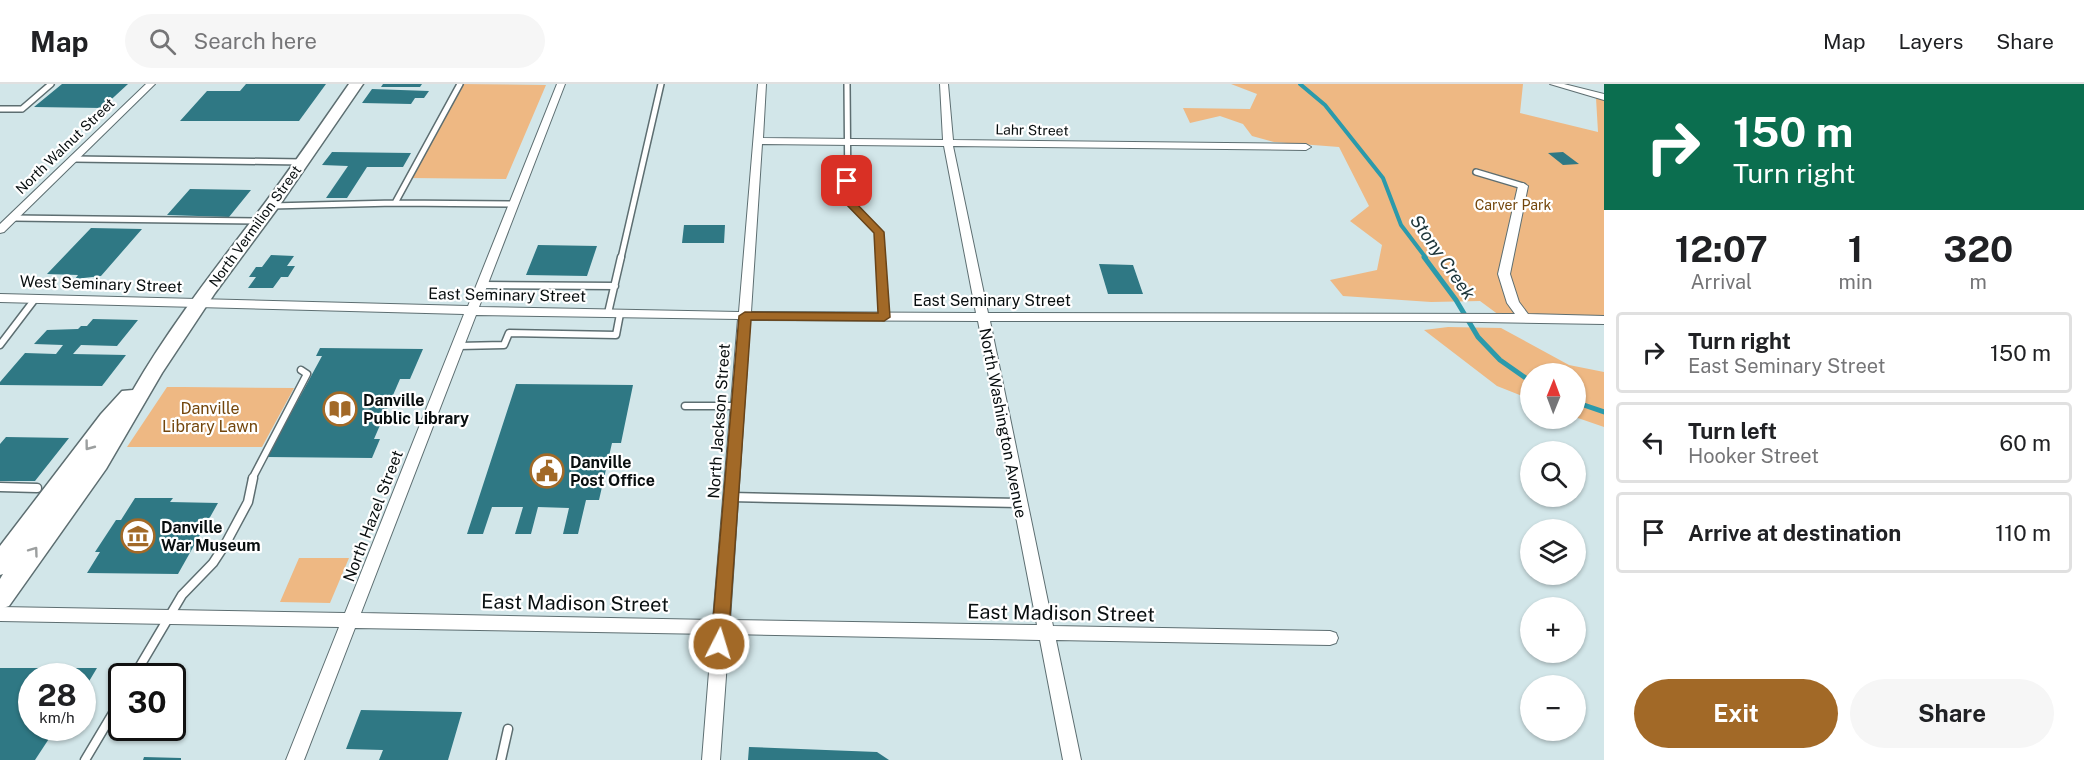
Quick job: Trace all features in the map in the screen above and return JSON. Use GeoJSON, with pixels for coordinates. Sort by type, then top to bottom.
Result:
{"type":"FeatureCollection","features":[{"type":"Feature","properties":{"kind":"main road","name":"North Vermilion Street"},"geometry":{"type":"LineString","coordinates":[[0,598],[98,463],[126,420],[154,370],[356,84]]}},
{"type":"Feature","properties":{"kind":"main road","name":"North Vermilion Street"},"geometry":{"type":"LineString","coordinates":[[0,565],[108,419],[154,370]]}},
{"type":"Feature","properties":{"kind":"street","name":"North Walnut Street"},"geometry":{"type":"LineString","coordinates":[[0,230],[151,84]]}},
{"type":"Feature","properties":{"kind":"street","name":"North Hazel Street"},"geometry":{"type":"LineString","coordinates":[[295,760],[561,84]]}},
{"type":"Feature","properties":{"kind":"street","name":"North Jackson Street"},"geometry":{"type":"LineString","coordinates":[[711,760],[762,84]]}},
{"type":"Feature","properties":{"kind":"street","name":"North Washington Avenue"},"geometry":{"type":"LineString","coordinates":[[944,84],[948,143],[1072,760]]}},
{"type":"Feature","properties":{"kind":"street"},"geometry":{"type":"LineString","coordinates":[[1554,84],[1604,97]]}},
{"type":"Feature","properties":{"kind":"street","name":"Lahr Street"},"geometry":{"type":"LineString","coordinates":[[758,141],[1306,147]]}},
{"type":"Feature","properties":{"kind":"street"},"geometry":{"type":"LineString","coordinates":[[1522,186],[1504,274],[1513,303],[1524,318]]}},
{"type":"Feature","properties":{"kind":"street","name":"West Seminary Street"},"geometry":{"type":"LineString","coordinates":[[0,298],[200,303]]}},
{"type":"Feature","properties":{"kind":"street","name":"East Seminary Street"},"geometry":{"type":"LineString","coordinates":[[200,303],[745,316],[1455,317],[1604,320]]}},
{"type":"Feature","properties":{"kind":"street","name":"East Madison Street"},"geometry":{"type":"LineString","coordinates":[[0,614],[1330,638]]}},
{"type":"Feature","properties":{"kind":"lane"},"geometry":{"type":"LineString","coordinates":[[0,108],[22,109],[51,84]]}},
{"type":"Feature","properties":{"kind":"lane"},"geometry":{"type":"LineString","coordinates":[[395,203],[460,84]]}},
{"type":"Feature","properties":{"kind":"lane"},"geometry":{"type":"LineString","coordinates":[[458,346],[504,345],[509,333],[616,335],[615,286],[661,84]]}},
{"type":"Feature","properties":{"kind":"lane"},"geometry":{"type":"LineString","coordinates":[[847,84],[848,201],[879,232],[884,317]]}},
{"type":"Feature","properties":{"kind":"lane"},"geometry":{"type":"LineString","coordinates":[[74,159],[302,162]]}},
{"type":"Feature","properties":{"kind":"lane"},"geometry":{"type":"LineString","coordinates":[[1476,172],[1522,186]]}},
{"type":"Feature","properties":{"kind":"lane"},"geometry":{"type":"LineString","coordinates":[[271,206],[395,203],[514,204]]}},
{"type":"Feature","properties":{"kind":"lane"},"geometry":{"type":"LineString","coordinates":[[13,218],[259,221]]}},
{"type":"Feature","properties":{"kind":"lane"},"geometry":{"type":"LineString","coordinates":[[483,285],[615,286]]}},
{"type":"Feature","properties":{"kind":"lane"},"geometry":{"type":"LineString","coordinates":[[0,345],[35,299]]}},
{"type":"Feature","properties":{"kind":"lane"},"geometry":{"type":"LineString","coordinates":[[142,663],[182,595],[213,563],[226,543],[248,502],[251,481],[307,374],[301,370]]}},
{"type":"Feature","properties":{"kind":"lane"},"geometry":{"type":"LineString","coordinates":[[685,406],[738,406]]}},
{"type":"Feature","properties":{"kind":"lane"},"geometry":{"type":"LineString","coordinates":[[0,487],[37,488]]}},
{"type":"Feature","properties":{"kind":"lane"},"geometry":{"type":"LineString","coordinates":[[731,497],[1019,503]]}},
{"type":"Feature","properties":{"kind":"lane"},"geometry":{"type":"LineString","coordinates":[[85,760],[108,721]]}},
{"type":"Feature","properties":{"kind":"lane"},"geometry":{"type":"LineString","coordinates":[[501,760],[508,729]]}},
{"type":"Feature","properties":{"kind":"green space"},"geometry":{"type":"Polygon","coordinates":[[[460,84],[546,85],[506,179],[409,178],[460,84]]]}},
{"type":"Feature","properties":{"kind":"green space","name":"Carver Park"},"geometry":{"type":"Polygon","coordinates":[[[1231,84],[1523,84],[1520,113],[1598,132],[1596,98],[1604,100],[1604,320],[1503,318],[1480,301],[1431,302],[1343,296],[1330,280],[1377,270],[1382,245],[1350,221],[1369,206],[1339,147],[1274,142],[1252,136],[1243,124],[1220,116],[1190,123],[1183,108],[1250,109],[1257,94],[1231,84]]]}},
{"type":"Feature","properties":{"kind":"green space"},"geometry":{"type":"Polygon","coordinates":[[[1448,327],[1501,328],[1565,363],[1520,363],[1520,395],[1497,386],[1424,330],[1448,327]]]}},
{"type":"Feature","properties":{"kind":"green space"},"geometry":{"type":"Polygon","coordinates":[[[1586,368],[1604,372],[1604,427],[1586,421],[1586,368]]]}},
{"type":"Feature","properties":{"kind":"green space","name":"Danville Library Lawn"},"geometry":{"type":"Polygon","coordinates":[[[167,387],[294,388],[262,447],[127,447],[167,387]]]}},
{"type":"Feature","properties":{"kind":"green space"},"geometry":{"type":"Polygon","coordinates":[[[299,558],[349,558],[330,603],[280,602],[299,558]]]}},
{"type":"Feature","properties":{"kind":"building"},"geometry":{"type":"Polygon","coordinates":[[[62,84],[128,84],[102,108],[34,107],[62,84]]]}},
{"type":"Feature","properties":{"kind":"building"},"geometry":{"type":"Polygon","coordinates":[[[246,84],[326,84],[299,121],[180,121],[207,91],[240,91],[246,84]]]}},
{"type":"Feature","properties":{"kind":"building"},"geometry":{"type":"Polygon","coordinates":[[[383,84],[422,84],[420,87],[381,87],[383,84]]]}},
{"type":"Feature","properties":{"kind":"building"},"geometry":{"type":"Polygon","coordinates":[[[372,89],[429,91],[424,98],[415,98],[411,104],[362,103],[372,89]]]}},
{"type":"Feature","properties":{"kind":"building"},"geometry":{"type":"Polygon","coordinates":[[[332,152],[411,153],[403,167],[367,167],[347,198],[326,198],[348,166],[322,165],[332,152]]]}},
{"type":"Feature","properties":{"kind":"building"},"geometry":{"type":"Polygon","coordinates":[[[1563,152],[1579,164],[1563,165],[1548,153],[1563,152]]]}},
{"type":"Feature","properties":{"kind":"building"},"geometry":{"type":"Polygon","coordinates":[[[190,189],[251,190],[229,217],[167,215],[190,189]]]}},
{"type":"Feature","properties":{"kind":"building"},"geometry":{"type":"Polygon","coordinates":[[[684,225],[725,225],[724,243],[682,243],[684,225]]]}},
{"type":"Feature","properties":{"kind":"building"},"geometry":{"type":"Polygon","coordinates":[[[91,228],[142,229],[101,276],[75,279],[78,275],[47,274],[91,228]]]}},
{"type":"Feature","properties":{"kind":"building"},"geometry":{"type":"Polygon","coordinates":[[[538,245],[597,246],[587,276],[526,275],[538,245]]]}},
{"type":"Feature","properties":{"kind":"building"},"geometry":{"type":"Polygon","coordinates":[[[271,255],[294,256],[287,266],[295,266],[288,277],[281,277],[273,288],[248,288],[256,277],[249,277],[256,267],[262,267],[271,255]]]}},
{"type":"Feature","properties":{"kind":"building"},"geometry":{"type":"Polygon","coordinates":[[[1099,264],[1133,265],[1143,294],[1108,294],[1099,264]]]}},
{"type":"Feature","properties":{"kind":"building"},"geometry":{"type":"Polygon","coordinates":[[[93,319],[138,320],[117,346],[81,345],[73,354],[126,355],[102,386],[0,385],[0,382],[25,353],[56,354],[63,345],[34,344],[47,330],[78,329],[81,326],[87,326],[93,319]]]}},
{"type":"Feature","properties":{"kind":"building","name":"Danville Public Library"},"geometry":{"type":"Polygon","coordinates":[[[320,348],[423,349],[410,379],[400,379],[374,439],[380,439],[372,458],[267,457],[322,356],[316,356],[320,348]]]}},
{"type":"Feature","properties":{"kind":"building","name":"Danville Post Office"},"geometry":{"type":"Polygon","coordinates":[[[516,384],[633,385],[621,443],[612,443],[599,500],[586,500],[578,534],[563,534],[569,508],[538,507],[531,534],[515,534],[523,507],[492,507],[483,534],[467,534],[516,384]]]}},
{"type":"Feature","properties":{"kind":"building"},"geometry":{"type":"Polygon","coordinates":[[[6,437],[69,438],[35,481],[0,481],[0,444],[6,437]]]}},
{"type":"Feature","properties":{"kind":"building"},"geometry":{"type":"Polygon","coordinates":[[[135,498],[173,498],[170,502],[218,503],[178,574],[87,573],[100,552],[95,552],[116,520],[121,520],[135,498]]]}},
{"type":"Feature","properties":{"kind":"building"},"geometry":{"type":"Polygon","coordinates":[[[0,668],[18,668],[18,741],[47,741],[35,760],[0,760],[0,668]]]}},
{"type":"Feature","properties":{"kind":"building"},"geometry":{"type":"Polygon","coordinates":[[[361,710],[462,712],[448,760],[379,760],[383,750],[346,749],[361,710]]]}},
{"type":"Feature","properties":{"kind":"building"},"geometry":{"type":"Polygon","coordinates":[[[749,747],[877,752],[889,760],[748,760],[749,747]]]}},
{"type":"Feature","properties":{"kind":"building"},"geometry":{"type":"Polygon","coordinates":[[[144,757],[181,758],[181,760],[143,760],[144,757]]]}},
{"type":"Feature","properties":{"kind":"waterway","name":"Stony Creek"},"geometry":{"type":"LineString","coordinates":[[1300,84],[1325,105],[1383,178],[1401,225],[1426,258]]}},
{"type":"Feature","properties":{"kind":"waterway","name":"Stony Creek"},"geometry":{"type":"LineString","coordinates":[[1424,257],[1456,300],[1478,337],[1500,360],[1520,374]]}},
{"type":"Feature","properties":{"kind":"waterway","name":"Stony Creek"},"geometry":{"type":"LineString","coordinates":[[1586,406],[1604,412]]}},
{"type":"Feature","properties":{"kind":"place","name":"Danville Public Library"},"geometry":{"type":"Point","coordinates":[340,409]}},
{"type":"Feature","properties":{"kind":"place","name":"Danville Post Office"},"geometry":{"type":"Point","coordinates":[547,471]}},
{"type":"Feature","properties":{"kind":"place","name":"Danville War Museum"},"geometry":{"type":"Point","coordinates":[138,536]}},
{"type":"Feature","properties":{"kind":"route"},"geometry":{"type":"LineString","coordinates":[[719,644],[745,316],[884,317],[879,232],[848,201],[847,181]]}}]}
